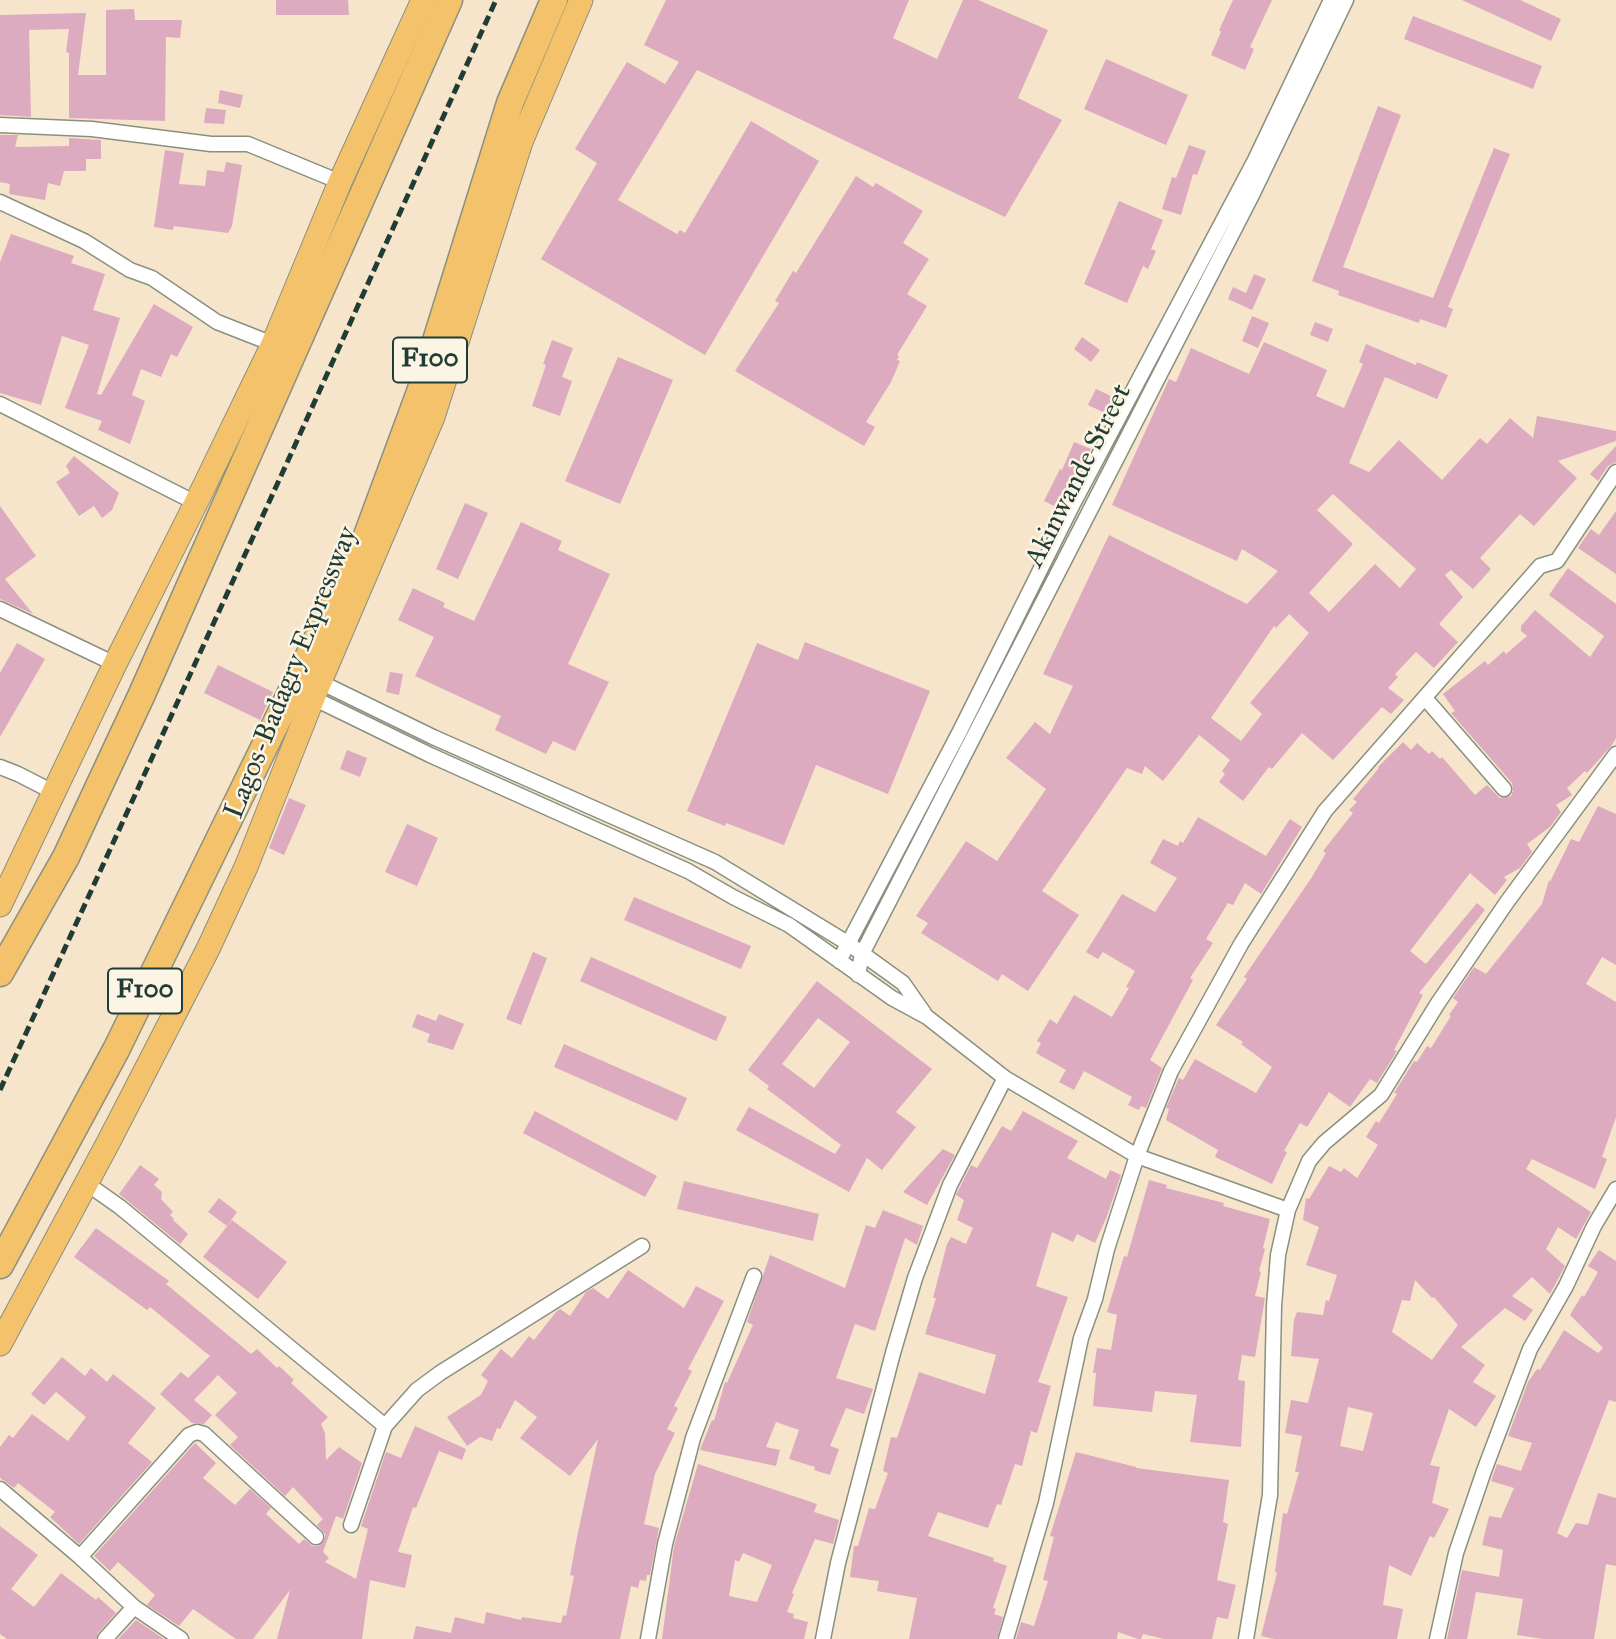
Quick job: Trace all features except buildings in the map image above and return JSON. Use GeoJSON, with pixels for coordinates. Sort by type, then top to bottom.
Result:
{"type":"FeatureCollection","features":[{"type":"Feature","properties":{"kind":"highway"},"geometry":{"type":"LineString","coordinates":[[0,974],[66,857],[142,694],[449,0]]}},
{"type":"Feature","properties":{"kind":"highway","name":"Lagos-Badagry Expressway"},"geometry":{"type":"LineString","coordinates":[[0,1265],[116,1051],[365,541],[420,391],[510,103],[554,0]]}},
{"type":"Feature","properties":{"kind":"main road"},"geometry":{"type":"LineString","coordinates":[[0,905],[272,344],[340,182],[423,0]]}},
{"type":"Feature","properties":{"kind":"main road","name":"Lagos-Badagry Expressway"},"geometry":{"type":"LineString","coordinates":[[0,1344],[208,949],[246,867],[316,690],[433,417],[521,142],[581,0]]}},
{"type":"Feature","properties":{"kind":"street","name":"Akinwande Street"},"geometry":{"type":"LineString","coordinates":[[839,961],[959,733],[1073,504],[1255,160],[1331,0]]}},
{"type":"Feature","properties":{"kind":"street","name":"Akinwande Street"},"geometry":{"type":"LineString","coordinates":[[858,975],[862,954],[1253,192],[1346,0]]}},
{"type":"Feature","properties":{"kind":"street"},"geometry":{"type":"LineString","coordinates":[[0,125],[92,129],[211,144],[248,144],[340,182]]}},
{"type":"Feature","properties":{"kind":"street"},"geometry":{"type":"LineString","coordinates":[[0,202],[85,241],[130,270],[152,278],[217,321],[272,344]]}},
{"type":"Feature","properties":{"kind":"street"},"geometry":{"type":"LineString","coordinates":[[0,404],[196,503]]}},
{"type":"Feature","properties":{"kind":"street"},"geometry":{"type":"LineString","coordinates":[[1006,1639],[1046,1503],[1081,1338],[1137,1156],[1171,1071],[1241,944],[1325,811],[1540,566],[1557,561],[1616,472]]}},
{"type":"Feature","properties":{"kind":"street"},"geometry":{"type":"LineString","coordinates":[[0,609],[115,664]]}},
{"type":"Feature","properties":{"kind":"street"},"geometry":{"type":"LineString","coordinates":[[316,690],[433,737],[715,862],[849,944],[902,983],[927,1017]]}},
{"type":"Feature","properties":{"kind":"street"},"geometry":{"type":"LineString","coordinates":[[316,690],[430,755],[688,871],[789,925],[858,975],[927,1017],[1005,1078],[1137,1156],[1289,1210]]}},
{"type":"Feature","properties":{"kind":"street"},"geometry":{"type":"LineString","coordinates":[[1424,698],[1504,789]]}},
{"type":"Feature","properties":{"kind":"street"},"geometry":{"type":"LineString","coordinates":[[1245,1639],[1269,1495],[1273,1306],[1278,1255],[1289,1210],[1309,1161],[1324,1143],[1381,1094],[1491,925],[1616,754]]}},
{"type":"Feature","properties":{"kind":"street"},"geometry":{"type":"LineString","coordinates":[[0,768],[55,793]]}},
{"type":"Feature","properties":{"kind":"street"},"geometry":{"type":"LineString","coordinates":[[823,1639],[838,1563],[915,1278],[950,1185],[1005,1078]]}},
{"type":"Feature","properties":{"kind":"street"},"geometry":{"type":"LineString","coordinates":[[86,1183],[120,1207],[385,1426]]}},
{"type":"Feature","properties":{"kind":"street"},"geometry":{"type":"LineString","coordinates":[[1437,1639],[1456,1553],[1530,1349],[1616,1189]]}},
{"type":"Feature","properties":{"kind":"street"},"geometry":{"type":"LineString","coordinates":[[351,1525],[385,1426],[417,1390],[642,1245]]}},
{"type":"Feature","properties":{"kind":"street"},"geometry":{"type":"LineString","coordinates":[[648,1639],[665,1544],[693,1438],[754,1276]]}},
{"type":"Feature","properties":{"kind":"street"},"geometry":{"type":"LineString","coordinates":[[80,1557],[190,1436],[197,1432],[204,1434],[316,1537]]}},
{"type":"Feature","properties":{"kind":"street"},"geometry":{"type":"LineString","coordinates":[[0,1489],[134,1607],[181,1639]]}},
{"type":"Feature","properties":{"kind":"street"},"geometry":{"type":"LineString","coordinates":[[105,1639],[134,1607]]}},
{"type":"Feature","properties":{"kind":"railway"},"geometry":{"type":"LineString","coordinates":[[0,1090],[496,0]]}}]}
